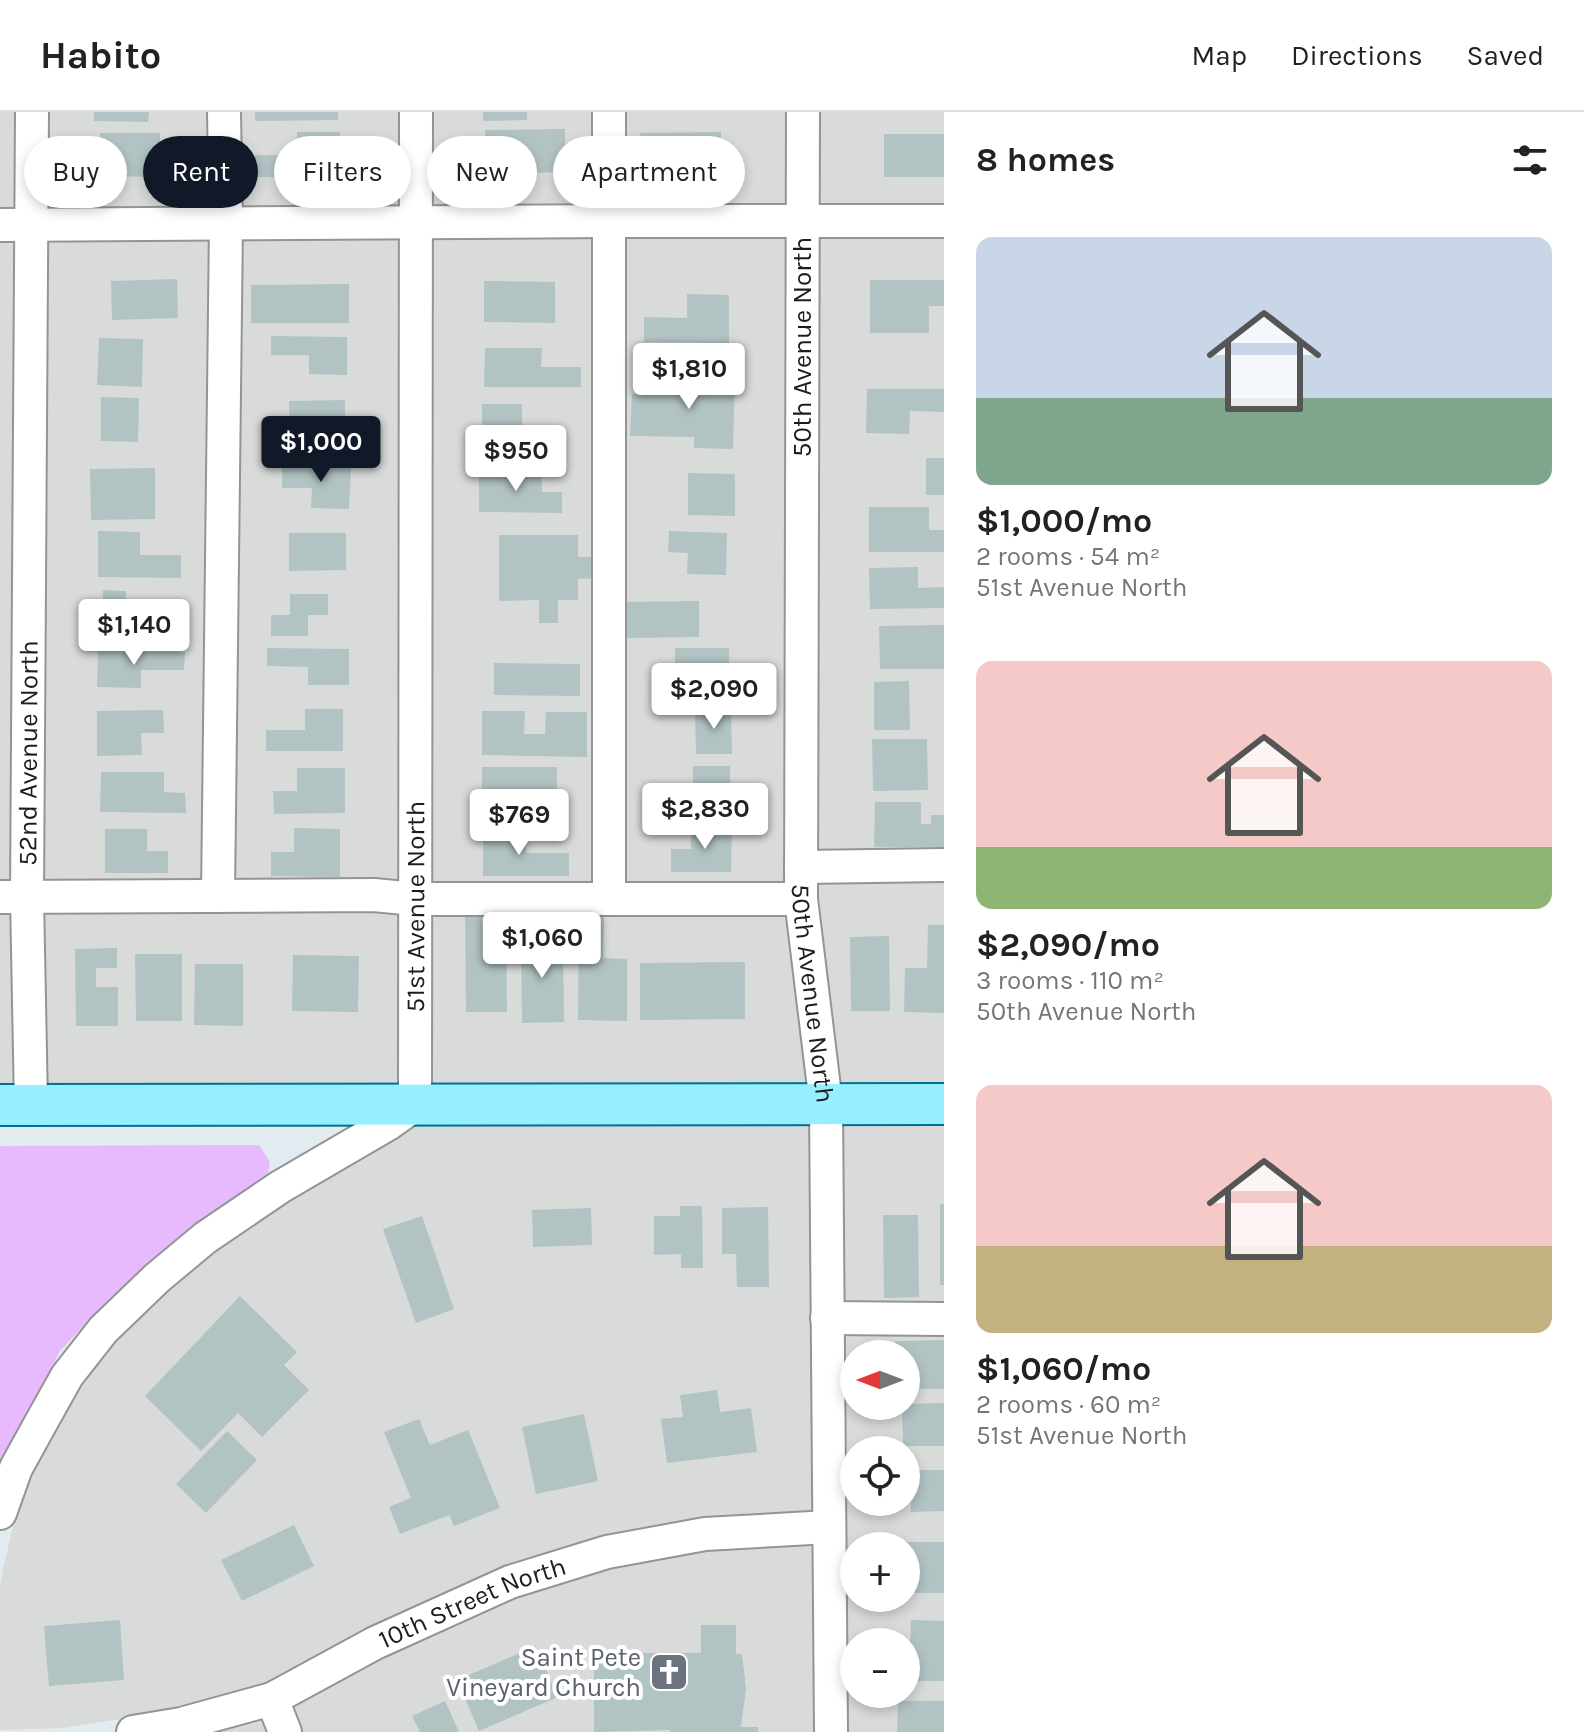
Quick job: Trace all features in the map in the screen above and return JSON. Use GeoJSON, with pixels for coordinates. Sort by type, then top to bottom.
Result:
{"type":"FeatureCollection","features":[{"type":"Feature","properties":{"kind":"main road"},"geometry":{"type":"LineString","coordinates":[[15,1105],[944,1104]]}},
{"type":"Feature","properties":{"kind":"street","name":"52nd Avenue North"},"geometry":{"type":"LineString","coordinates":[[15,1105],[13,897],[32,225],[32,112]]}},
{"type":"Feature","properties":{"kind":"street"},"geometry":{"type":"LineString","coordinates":[[218,896],[226,224],[224,112]]}},
{"type":"Feature","properties":{"kind":"street","name":"51st Avenue North"},"geometry":{"type":"LineString","coordinates":[[415,1105],[416,112]]}},
{"type":"Feature","properties":{"kind":"street"},"geometry":{"type":"LineString","coordinates":[[609,112],[609,899]]}},
{"type":"Feature","properties":{"kind":"street","name":"50th Avenue North"},"geometry":{"type":"LineString","coordinates":[[803,112],[801,883],[826,1104],[831,1732]]}},
{"type":"Feature","properties":{"kind":"street"},"geometry":{"type":"LineString","coordinates":[[0,225],[944,221]]}},
{"type":"Feature","properties":{"kind":"street"},"geometry":{"type":"LineString","coordinates":[[13,897],[374,895],[415,899],[609,899],[801,883],[944,865]]}},
{"type":"Feature","properties":{"kind":"street"},"geometry":{"type":"LineString","coordinates":[[0,1513],[16,1468],[67,1376],[103,1330],[157,1278],[205,1238],[280,1187],[364,1139],[415,1105]]}},
{"type":"Feature","properties":{"kind":"street"},"geometry":{"type":"LineString","coordinates":[[827,1318],[944,1319]]}},
{"type":"Feature","properties":{"kind":"street","name":"10th Street North"},"geometry":{"type":"LineString","coordinates":[[133,1732],[181,1724],[272,1699],[375,1643],[510,1582],[607,1552],[705,1534],[829,1527]]}},
{"type":"Feature","properties":{"kind":"street"},"geometry":{"type":"LineString","coordinates":[[272,1699],[285,1732]]}},
{"type":"Feature","properties":{"kind":"shaded area"},"geometry":{"type":"Polygon","coordinates":[[[0,112],[15,112],[15,210],[0,210],[0,112]]]}},
{"type":"Feature","properties":{"kind":"shaded area"},"geometry":{"type":"Polygon","coordinates":[[[49,112],[399,112],[399,136],[274,136],[274,208],[399,209],[49,210],[127,208],[127,136],[49,136],[49,112]]]}},
{"type":"Feature","properties":{"kind":"shaded area"},"geometry":{"type":"Polygon","coordinates":[[[432,112],[786,112],[785,207],[745,207],[745,136],[553,136],[553,208],[537,208],[537,136],[432,136],[432,112]]]}},
{"type":"Feature","properties":{"kind":"shaded area"},"geometry":{"type":"Polygon","coordinates":[[[819,112],[944,112],[944,206],[819,207],[819,112]]]}},
{"type":"Feature","properties":{"kind":"shaded area"},"geometry":{"type":"Polygon","coordinates":[[[944,236],[944,1089],[841,1089],[817,898],[819,237],[944,236]]]}},
{"type":"Feature","properties":{"kind":"shaded area"},"geometry":{"type":"Polygon","coordinates":[[[785,237],[784,899],[807,1089],[431,1090],[432,238],[785,237]]]}},
{"type":"Feature","properties":{"kind":"shaded area"},"geometry":{"type":"Polygon","coordinates":[[[399,239],[398,1090],[47,1091],[43,897],[49,240],[399,239]]]}},
{"type":"Feature","properties":{"kind":"shaded area"},"geometry":{"type":"Polygon","coordinates":[[[0,240],[15,240],[10,897],[14,1091],[0,1091],[0,240]]]}},
{"type":"Feature","properties":{"kind":"shaded area"},"geometry":{"type":"Polygon","coordinates":[[[421,1119],[809,1119],[812,1513],[701,1519],[265,1686],[177,1710],[63,1728],[0,1730],[0,1585],[14,1522],[32,1473],[81,1384],[105,1353],[154,1303],[237,1235],[397,1137],[421,1119]]]}},
{"type":"Feature","properties":{"kind":"shaded area"},"geometry":{"type":"Polygon","coordinates":[[[843,1119],[944,1119],[944,1732],[847,1732],[847,1708],[920,1708],[920,1628],[846,1628],[846,1612],[920,1612],[920,1532],[846,1532],[846,1516],[920,1516],[920,1436],[845,1436],[845,1420],[920,1420],[920,1340],[844,1340],[843,1119]]]}},
{"type":"Feature","properties":{"kind":"shaded area"},"geometry":{"type":"Polygon","coordinates":[[[259,1145],[270,1162],[268,1173],[156,1256],[102,1306],[60,1351],[0,1468],[0,1146],[259,1145]]]}},
{"type":"Feature","properties":{"kind":"shaded area"},"geometry":{"type":"Polygon","coordinates":[[[813,1543],[814,1732],[302,1732],[292,1706],[384,1656],[517,1596],[612,1567],[707,1549],[813,1543]]]}},
{"type":"Feature","properties":{"kind":"shaded area"},"geometry":{"type":"Polygon","coordinates":[[[261,1718],[267,1732],[209,1732],[261,1718]]]}},
{"type":"Feature","properties":{"kind":"building"},"geometry":{"type":"Polygon","coordinates":[[[94,112],[149,112],[148,122],[94,121],[94,112]]]}},
{"type":"Feature","properties":{"kind":"building"},"geometry":{"type":"Polygon","coordinates":[[[255,112],[338,112],[338,120],[255,121],[255,112]]]}},
{"type":"Feature","properties":{"kind":"building"},"geometry":{"type":"Polygon","coordinates":[[[483,112],[527,112],[527,120],[483,121],[483,112]]]}},
{"type":"Feature","properties":{"kind":"building"},"geometry":{"type":"Polygon","coordinates":[[[565,129],[565,136],[553,136],[553,172],[537,173],[537,136],[485,136],[485,130],[565,129]]]}},
{"type":"Feature","properties":{"kind":"building"},"geometry":{"type":"Polygon","coordinates":[[[297,132],[340,132],[340,136],[297,136],[297,132]]]}},
{"type":"Feature","properties":{"kind":"building"},"geometry":{"type":"Polygon","coordinates":[[[721,132],[721,136],[640,136],[640,133],[721,132]]]}},
{"type":"Feature","properties":{"kind":"building"},"geometry":{"type":"Polygon","coordinates":[[[100,133],[160,133],[160,136],[143,136],[143,177],[127,176],[127,136],[100,136],[100,133]]]}},
{"type":"Feature","properties":{"kind":"building"},"geometry":{"type":"Polygon","coordinates":[[[884,134],[944,134],[944,177],[884,177],[884,134]]]}},
{"type":"Feature","properties":{"kind":"building"},"geometry":{"type":"Polygon","coordinates":[[[258,155],[274,155],[274,177],[258,177],[258,155]]]}},
{"type":"Feature","properties":{"kind":"building"},"geometry":{"type":"Polygon","coordinates":[[[177,279],[178,318],[112,320],[111,281],[177,279]]]}},
{"type":"Feature","properties":{"kind":"building"},"geometry":{"type":"Polygon","coordinates":[[[870,280],[944,280],[944,306],[929,306],[929,333],[870,333],[870,280]]]}},
{"type":"Feature","properties":{"kind":"building"},"geometry":{"type":"Polygon","coordinates":[[[484,281],[555,282],[555,323],[484,322],[484,281]]]}},
{"type":"Feature","properties":{"kind":"building"},"geometry":{"type":"Polygon","coordinates":[[[349,284],[349,323],[251,323],[251,285],[349,284]]]}},
{"type":"Feature","properties":{"kind":"building"},"geometry":{"type":"Polygon","coordinates":[[[687,294],[729,295],[729,343],[644,342],[644,317],[687,318],[687,294]]]}},
{"type":"Feature","properties":{"kind":"building"},"geometry":{"type":"Polygon","coordinates":[[[271,336],[347,337],[347,375],[309,374],[309,355],[271,355],[271,336]]]}},
{"type":"Feature","properties":{"kind":"building"},"geometry":{"type":"Polygon","coordinates":[[[99,338],[143,339],[142,387],[97,385],[99,338]]]}},
{"type":"Feature","properties":{"kind":"building"},"geometry":{"type":"Polygon","coordinates":[[[485,348],[542,348],[541,367],[581,367],[581,387],[484,387],[485,348]]]}},
{"type":"Feature","properties":{"kind":"building"},"geometry":{"type":"Polygon","coordinates":[[[674,374],[735,375],[733,449],[694,448],[694,437],[630,436],[632,394],[674,395],[674,374]]]}},
{"type":"Feature","properties":{"kind":"building"},"geometry":{"type":"Polygon","coordinates":[[[867,389],[944,389],[944,412],[910,411],[909,434],[866,433],[867,389]]]}},
{"type":"Feature","properties":{"kind":"building"},"geometry":{"type":"Polygon","coordinates":[[[101,397],[139,398],[138,442],[101,441],[101,397]]]}},
{"type":"Feature","properties":{"kind":"building"},"geometry":{"type":"Polygon","coordinates":[[[345,400],[345,447],[290,448],[289,401],[345,400]]]}},
{"type":"Feature","properties":{"kind":"building"},"geometry":{"type":"Polygon","coordinates":[[[482,404],[522,404],[522,426],[562,426],[562,449],[482,449],[482,404]]]}},
{"type":"Feature","properties":{"kind":"building"},"geometry":{"type":"Polygon","coordinates":[[[926,458],[944,458],[944,495],[926,495],[926,458]]]}},
{"type":"Feature","properties":{"kind":"building"},"geometry":{"type":"Polygon","coordinates":[[[282,466],[351,467],[349,509],[311,508],[312,488],[282,488],[282,466]]]}},
{"type":"Feature","properties":{"kind":"building"},"geometry":{"type":"Polygon","coordinates":[[[155,468],[155,519],[91,520],[90,469],[155,468]]]}},
{"type":"Feature","properties":{"kind":"building"},"geometry":{"type":"Polygon","coordinates":[[[479,470],[542,471],[542,492],[562,492],[562,513],[479,512],[479,470]]]}},
{"type":"Feature","properties":{"kind":"building"},"geometry":{"type":"Polygon","coordinates":[[[688,473],[735,474],[735,516],[688,515],[688,473]]]}},
{"type":"Feature","properties":{"kind":"building"},"geometry":{"type":"Polygon","coordinates":[[[869,507],[929,507],[929,530],[944,530],[944,552],[869,552],[869,507]]]}},
{"type":"Feature","properties":{"kind":"building"},"geometry":{"type":"Polygon","coordinates":[[[98,531],[140,532],[140,555],[181,555],[181,578],[98,577],[98,531]]]}},
{"type":"Feature","properties":{"kind":"building"},"geometry":{"type":"Polygon","coordinates":[[[669,531],[727,533],[726,575],[687,574],[688,553],[668,552],[669,531]]]}},
{"type":"Feature","properties":{"kind":"building"},"geometry":{"type":"Polygon","coordinates":[[[289,533],[346,533],[346,570],[289,571],[289,533]]]}},
{"type":"Feature","properties":{"kind":"building"},"geometry":{"type":"Polygon","coordinates":[[[499,535],[578,535],[578,557],[597,557],[598,578],[578,579],[578,600],[558,600],[558,623],[539,623],[539,600],[499,601],[499,535]]]}},
{"type":"Feature","properties":{"kind":"building"},"geometry":{"type":"Polygon","coordinates":[[[918,567],[918,588],[944,587],[944,608],[870,609],[869,568],[918,567]]]}},
{"type":"Feature","properties":{"kind":"building"},"geometry":{"type":"Polygon","coordinates":[[[103,590],[126,591],[125,611],[171,613],[171,633],[101,630],[103,590]]]}},
{"type":"Feature","properties":{"kind":"building"},"geometry":{"type":"Polygon","coordinates":[[[290,594],[328,594],[328,615],[308,615],[308,636],[271,636],[271,615],[290,615],[290,594]]]}},
{"type":"Feature","properties":{"kind":"building"},"geometry":{"type":"Polygon","coordinates":[[[699,601],[699,637],[625,638],[624,602],[699,601]]]}},
{"type":"Feature","properties":{"kind":"building"},"geometry":{"type":"Polygon","coordinates":[[[944,625],[944,669],[880,669],[879,626],[944,625]]]}},
{"type":"Feature","properties":{"kind":"building"},"geometry":{"type":"Polygon","coordinates":[[[267,648],[349,649],[349,685],[308,685],[308,667],[267,666],[267,648]]]}},
{"type":"Feature","properties":{"kind":"building"},"geometry":{"type":"Polygon","coordinates":[[[675,648],[729,648],[729,695],[675,695],[675,648]]]}},
{"type":"Feature","properties":{"kind":"building"},"geometry":{"type":"Polygon","coordinates":[[[98,651],[185,652],[184,670],[141,670],[141,688],[97,687],[98,651]]]}},
{"type":"Feature","properties":{"kind":"building"},"geometry":{"type":"Polygon","coordinates":[[[494,663],[580,664],[580,696],[494,695],[494,663]]]}},
{"type":"Feature","properties":{"kind":"building"},"geometry":{"type":"Polygon","coordinates":[[[909,681],[910,730],[874,730],[874,682],[909,681]]]}},
{"type":"Feature","properties":{"kind":"building"},"geometry":{"type":"Polygon","coordinates":[[[731,707],[732,754],[696,754],[695,708],[731,707]]]}},
{"type":"Feature","properties":{"kind":"building"},"geometry":{"type":"Polygon","coordinates":[[[305,709],[343,709],[343,751],[266,751],[266,730],[305,730],[305,709]]]}},
{"type":"Feature","properties":{"kind":"building"},"geometry":{"type":"Polygon","coordinates":[[[163,710],[164,733],[141,733],[142,755],[97,756],[97,711],[163,710]]]}},
{"type":"Feature","properties":{"kind":"building"},"geometry":{"type":"Polygon","coordinates":[[[482,711],[525,711],[524,734],[545,734],[546,712],[587,712],[587,757],[482,755],[482,711]]]}},
{"type":"Feature","properties":{"kind":"building"},"geometry":{"type":"Polygon","coordinates":[[[872,739],[927,739],[928,790],[873,791],[872,739]]]}},
{"type":"Feature","properties":{"kind":"building"},"geometry":{"type":"Polygon","coordinates":[[[693,766],[730,766],[731,813],[675,814],[674,791],[693,790],[693,766]]]}},
{"type":"Feature","properties":{"kind":"building"},"geometry":{"type":"Polygon","coordinates":[[[482,767],[557,767],[557,813],[482,812],[482,767]]]}},
{"type":"Feature","properties":{"kind":"building"},"geometry":{"type":"Polygon","coordinates":[[[297,768],[345,768],[345,813],[274,814],[273,791],[297,791],[297,768]]]}},
{"type":"Feature","properties":{"kind":"building"},"geometry":{"type":"Polygon","coordinates":[[[101,772],[164,772],[164,792],[185,793],[186,813],[100,812],[101,772]]]}},
{"type":"Feature","properties":{"kind":"building"},"geometry":{"type":"Polygon","coordinates":[[[875,802],[921,802],[921,824],[931,824],[931,815],[944,815],[944,847],[874,847],[875,802]]]}},
{"type":"Feature","properties":{"kind":"building"},"geometry":{"type":"Polygon","coordinates":[[[691,826],[732,826],[731,872],[671,872],[671,849],[691,849],[691,826]]]}},
{"type":"Feature","properties":{"kind":"building"},"geometry":{"type":"Polygon","coordinates":[[[294,828],[340,829],[340,877],[271,876],[271,852],[294,852],[294,828]]]}},
{"type":"Feature","properties":{"kind":"building"},"geometry":{"type":"Polygon","coordinates":[[[105,829],[147,829],[147,851],[168,851],[168,873],[105,873],[105,829]]]}},
{"type":"Feature","properties":{"kind":"building"},"geometry":{"type":"Polygon","coordinates":[[[483,830],[526,830],[526,853],[569,853],[569,876],[483,876],[483,830]]]}},
{"type":"Feature","properties":{"kind":"building"},"geometry":{"type":"Polygon","coordinates":[[[465,908],[506,908],[507,1012],[466,1012],[465,908]]]}},
{"type":"Feature","properties":{"kind":"building"},"geometry":{"type":"Polygon","coordinates":[[[579,916],[604,916],[603,958],[627,959],[627,1021],[578,1020],[579,916]]]}},
{"type":"Feature","properties":{"kind":"building"},"geometry":{"type":"Polygon","coordinates":[[[928,925],[944,925],[944,1013],[904,1012],[905,968],[927,968],[928,925]]]}},
{"type":"Feature","properties":{"kind":"building"},"geometry":{"type":"Polygon","coordinates":[[[563,936],[564,1022],[522,1023],[521,937],[563,936]]]}},
{"type":"Feature","properties":{"kind":"building"},"geometry":{"type":"Polygon","coordinates":[[[889,936],[890,1011],[851,1011],[850,937],[889,936]]]}},
{"type":"Feature","properties":{"kind":"building"},"geometry":{"type":"Polygon","coordinates":[[[117,948],[117,968],[96,968],[96,987],[118,987],[118,1026],[76,1026],[75,949],[117,948]]]}},
{"type":"Feature","properties":{"kind":"building"},"geometry":{"type":"Polygon","coordinates":[[[135,954],[182,954],[182,1021],[136,1021],[135,954]]]}},
{"type":"Feature","properties":{"kind":"building"},"geometry":{"type":"Polygon","coordinates":[[[293,955],[359,956],[358,1012],[292,1011],[293,955]]]}},
{"type":"Feature","properties":{"kind":"building"},"geometry":{"type":"Polygon","coordinates":[[[745,962],[745,1019],[640,1020],[640,963],[745,962]]]}},
{"type":"Feature","properties":{"kind":"building"},"geometry":{"type":"Polygon","coordinates":[[[195,964],[243,964],[243,1026],[194,1025],[195,964]]]}},
{"type":"Feature","properties":{"kind":"building"},"geometry":{"type":"Polygon","coordinates":[[[940,1204],[944,1204],[944,1285],[940,1285],[940,1204]]]}},
{"type":"Feature","properties":{"kind":"building"},"geometry":{"type":"Polygon","coordinates":[[[680,1206],[702,1206],[703,1268],[681,1268],[681,1254],[654,1255],[654,1216],[680,1216],[680,1206]]]}},
{"type":"Feature","properties":{"kind":"building"},"geometry":{"type":"Polygon","coordinates":[[[768,1207],[769,1287],[737,1287],[736,1254],[722,1254],[722,1208],[768,1207]]]}},
{"type":"Feature","properties":{"kind":"building"},"geometry":{"type":"Polygon","coordinates":[[[591,1208],[592,1245],[533,1247],[532,1210],[591,1208]]]}},
{"type":"Feature","properties":{"kind":"building"},"geometry":{"type":"Polygon","coordinates":[[[883,1215],[918,1215],[919,1297],[884,1298],[883,1215]]]}},
{"type":"Feature","properties":{"kind":"building"},"geometry":{"type":"Polygon","coordinates":[[[422,1216],[454,1309],[416,1323],[383,1229],[422,1216]]]}},
{"type":"Feature","properties":{"kind":"building"},"geometry":{"type":"Polygon","coordinates":[[[240,1296],[297,1352],[284,1365],[309,1390],[262,1437],[238,1413],[201,1451],[145,1396],[240,1296]]]}},
{"type":"Feature","properties":{"kind":"building"},"geometry":{"type":"Polygon","coordinates":[[[920,1340],[944,1340],[944,1389],[920,1389],[920,1340]]]}},
{"type":"Feature","properties":{"kind":"building"},"geometry":{"type":"Polygon","coordinates":[[[717,1390],[720,1412],[751,1408],[757,1452],[667,1463],[661,1419],[683,1417],[680,1395],[717,1390]]]}},
{"type":"Feature","properties":{"kind":"building"},"geometry":{"type":"Polygon","coordinates":[[[944,1403],[944,1446],[920,1446],[920,1436],[903,1436],[902,1420],[920,1420],[920,1404],[944,1403]]]}},
{"type":"Feature","properties":{"kind":"building"},"geometry":{"type":"Polygon","coordinates":[[[584,1414],[598,1481],[536,1494],[522,1427],[584,1414]]]}},
{"type":"Feature","properties":{"kind":"building"},"geometry":{"type":"Polygon","coordinates":[[[419,1419],[430,1445],[468,1430],[500,1508],[454,1526],[449,1515],[400,1534],[389,1507],[411,1498],[384,1432],[419,1419]]]}},
{"type":"Feature","properties":{"kind":"building"},"geometry":{"type":"Polygon","coordinates":[[[227,1431],[257,1460],[206,1513],[176,1484],[227,1431]]]}},
{"type":"Feature","properties":{"kind":"building"},"geometry":{"type":"Polygon","coordinates":[[[920,1470],[944,1470],[944,1511],[920,1512],[920,1470]]]}},
{"type":"Feature","properties":{"kind":"building"},"geometry":{"type":"Polygon","coordinates":[[[294,1525],[314,1566],[242,1601],[221,1560],[294,1525]]]}},
{"type":"Feature","properties":{"kind":"building"},"geometry":{"type":"Polygon","coordinates":[[[920,1542],[944,1542],[944,1593],[920,1593],[920,1542]]]}},
{"type":"Feature","properties":{"kind":"building"},"geometry":{"type":"Polygon","coordinates":[[[120,1620],[124,1680],[49,1686],[44,1626],[120,1620]]]}},
{"type":"Feature","properties":{"kind":"building"},"geometry":{"type":"Polygon","coordinates":[[[911,1620],[944,1621],[944,1681],[920,1681],[920,1628],[911,1628],[911,1620]]]}},
{"type":"Feature","properties":{"kind":"building","name":"Saint Pete Vineyard Church"},"geometry":{"type":"Polygon","coordinates":[[[701,1625],[736,1625],[736,1654],[742,1654],[746,1689],[741,1727],[758,1727],[758,1732],[594,1732],[594,1653],[701,1653],[701,1625]]]}},
{"type":"Feature","properties":{"kind":"building"},"geometry":{"type":"Polygon","coordinates":[[[536,1646],[558,1697],[479,1731],[457,1680],[536,1646]]]}},
{"type":"Feature","properties":{"kind":"building"},"geometry":{"type":"Polygon","coordinates":[[[445,1701],[459,1732],[420,1732],[412,1716],[445,1701]]]}},
{"type":"Feature","properties":{"kind":"building"},"geometry":{"type":"Polygon","coordinates":[[[920,1701],[944,1701],[944,1732],[897,1732],[898,1708],[920,1708],[920,1701]]]}},
{"type":"Feature","properties":{"kind":"place","name":"Saint Pete Vineyard Church"},"geometry":{"type":"Point","coordinates":[669,1672]}}]}
